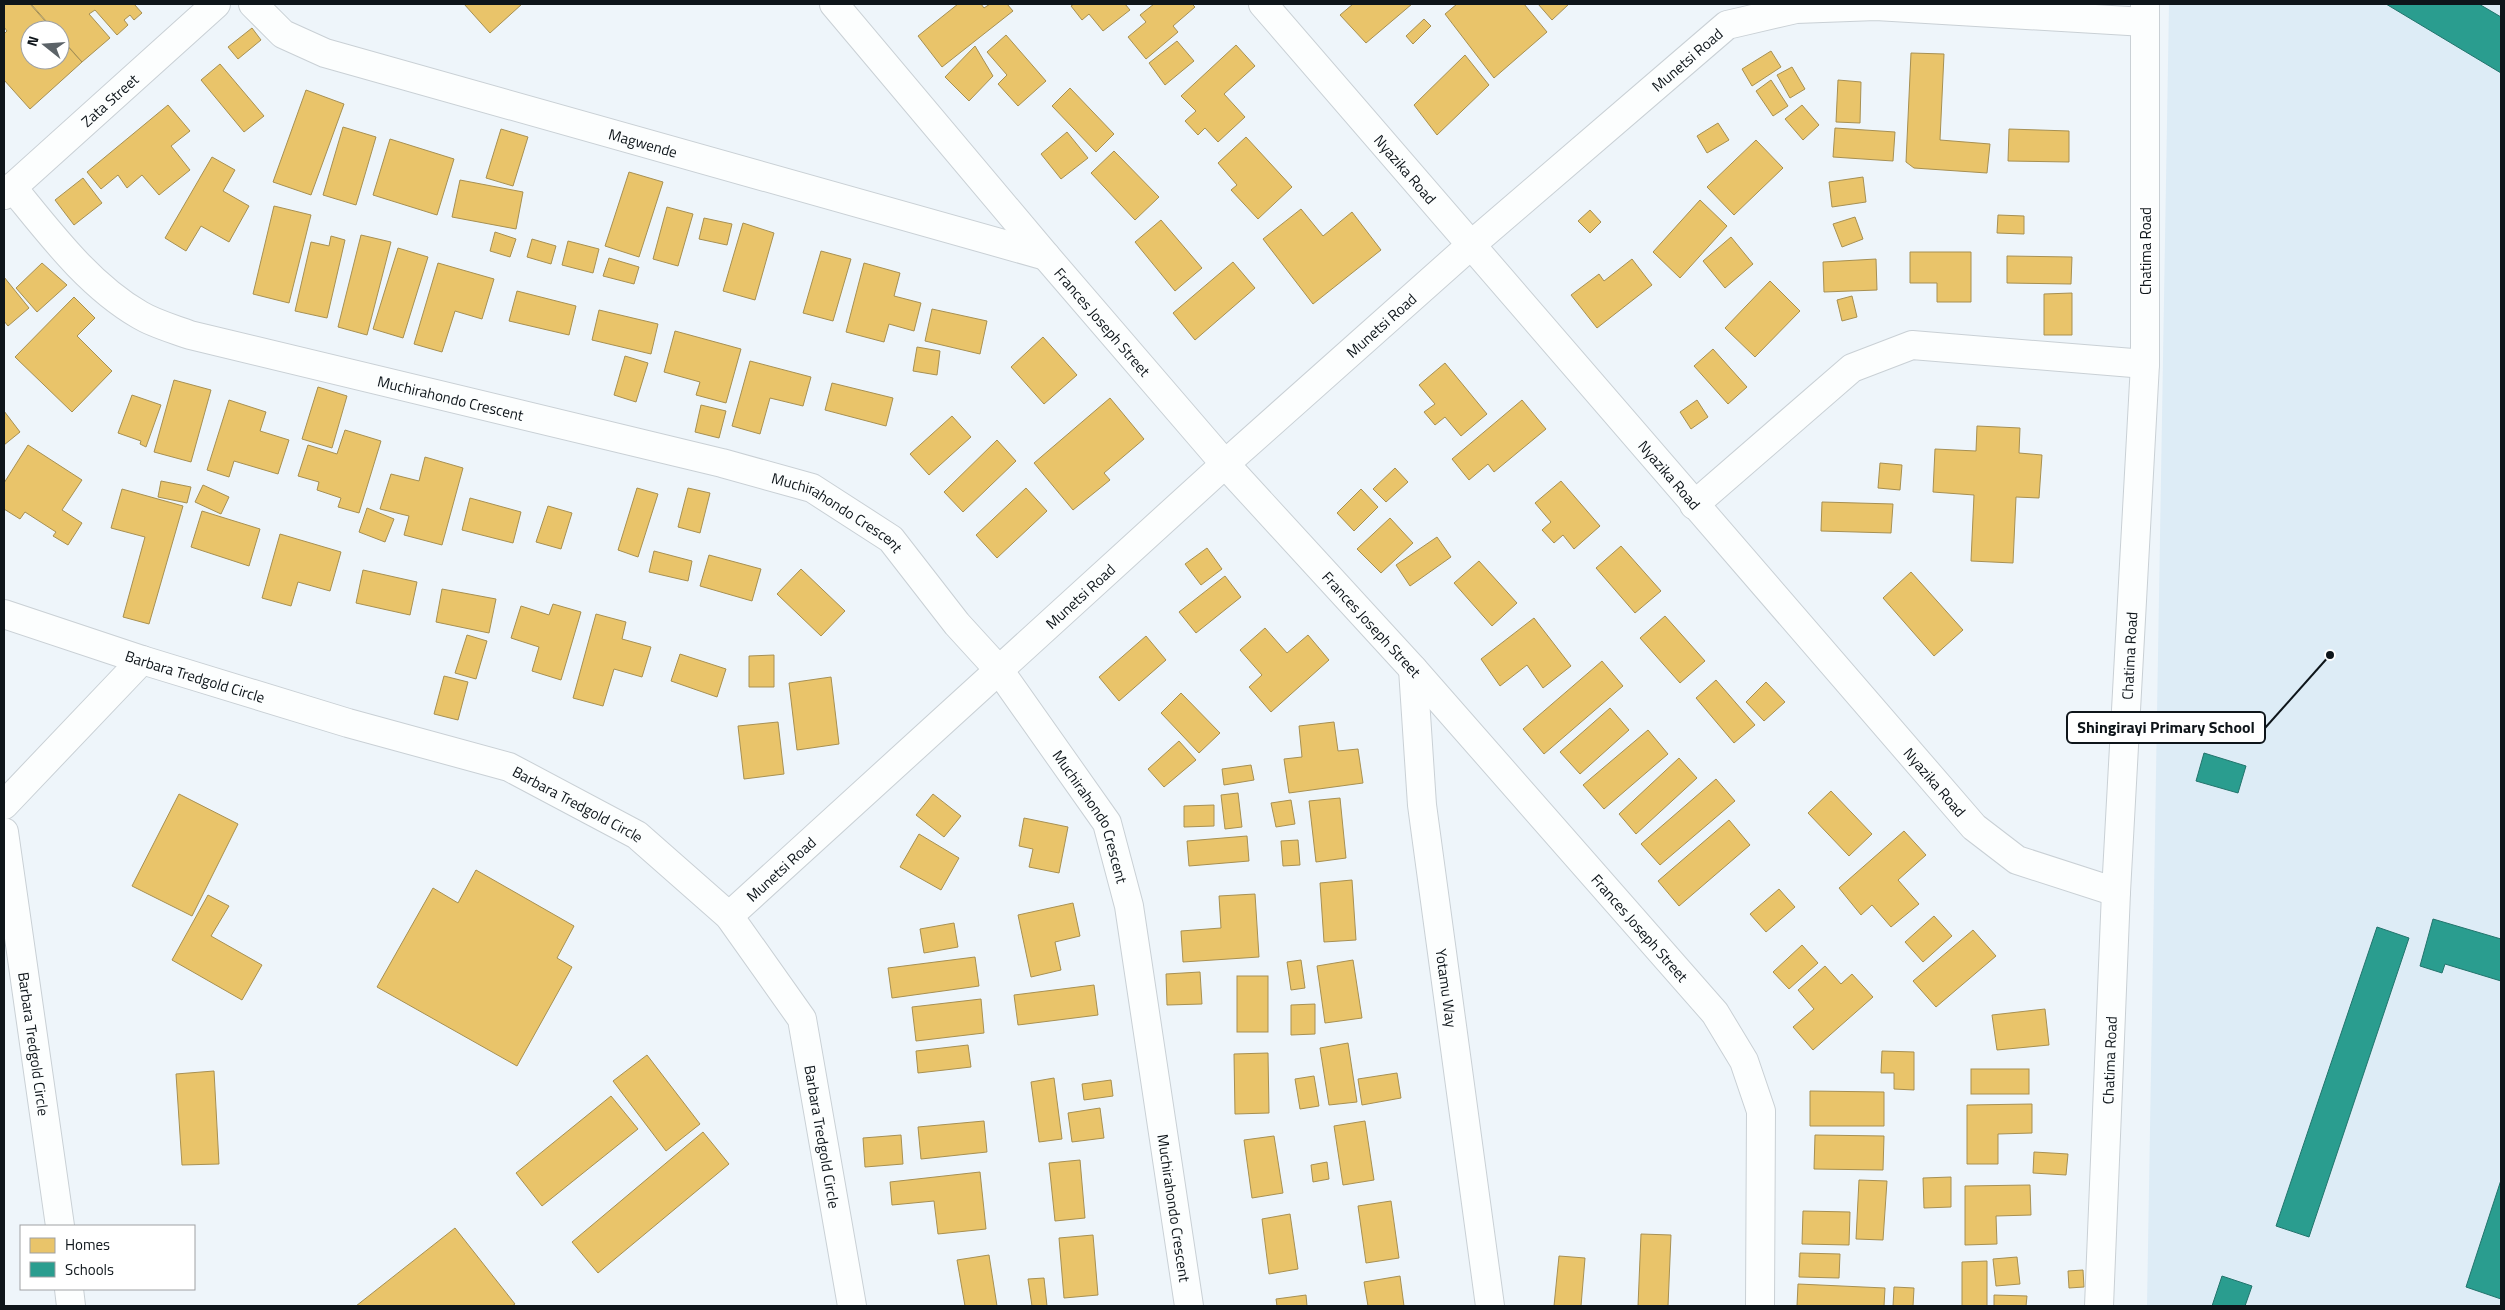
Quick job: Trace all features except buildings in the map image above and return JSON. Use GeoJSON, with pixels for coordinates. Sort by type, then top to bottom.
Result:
{"type":"FeatureCollection","features":[{"type":"Feature","properties":{"kind":"street","name":"Zata Street"},"geometry":{"type":"LineString","coordinates":[[8,191],[216,4]]}},
{"type":"Feature","properties":{"kind":"street","name":"Magwende"},"geometry":{"type":"LineString","coordinates":[[253,4],[284,34],[325,53],[1046,256]]}},
{"type":"Feature","properties":{"kind":"street","name":"Frances Joseph Street"},"geometry":{"type":"LineString","coordinates":[[834,4],[1046,256],[1225,464],[1413,669],[1715,1013],[1744,1061],[1761,1111],[1760,1306]]}},
{"type":"Feature","properties":{"kind":"street","name":"Nyazika Road"},"geometry":{"type":"LineString","coordinates":[[1263,4],[1974,828],[2017,860],[2116,892]]}},
{"type":"Feature","properties":{"kind":"street","name":"Munetsi Road"},"geometry":{"type":"LineString","coordinates":[[730,916],[1225,464],[1471,245],[1727,25],[1796,9],[1876,6],[2145,13]]}},
{"type":"Feature","properties":{"kind":"street","name":"Chatima Road"},"geometry":{"type":"LineString","coordinates":[[2100,1306],[2116,892],[2145,364],[2145,13]]}},
{"type":"Feature","properties":{"kind":"street","name":"Muchirahondo Crescent"},"geometry":{"type":"LineString","coordinates":[[8,191],[105,289],[140,316],[190,335],[722,462],[812,488],[891,539],[957,624],[999,670],[1107,823],[1129,906],[1189,1306]]}},
{"type":"Feature","properties":{"kind":"street"},"geometry":{"type":"LineString","coordinates":[[1694,505],[1852,368],[1912,345],[2145,364]]}},
{"type":"Feature","properties":{"kind":"street","name":"Barbara Tredgold Circle"},"geometry":{"type":"LineString","coordinates":[[4,614],[142,660],[348,723],[509,767],[637,835],[730,916],[802,1019],[852,1306]]}},
{"type":"Feature","properties":{"kind":"street"},"geometry":{"type":"LineString","coordinates":[[4,805],[142,660]]}},
{"type":"Feature","properties":{"kind":"street","name":"Yotamu Way"},"geometry":{"type":"LineString","coordinates":[[1413,669],[1422,805],[1490,1306]]}},
{"type":"Feature","properties":{"kind":"street","name":"Barbara Tredgold Circle"},"geometry":{"type":"LineString","coordinates":[[4,832],[60,1225]]}},
{"type":"Feature","properties":{"kind":"street"},"geometry":{"type":"LineString","coordinates":[[69,1290],[71,1306]]}},
{"type":"Feature","properties":{"kind":"shaded area"},"geometry":{"type":"Polygon","coordinates":[[[2169,4],[2501,4],[2501,1306],[2147,1306],[2169,4]]]}},
{"type":"Feature","properties":{"kind":"place","name":"Shingirayi Primary School"},"geometry":{"type":"Point","coordinates":[2330,655]}}]}
